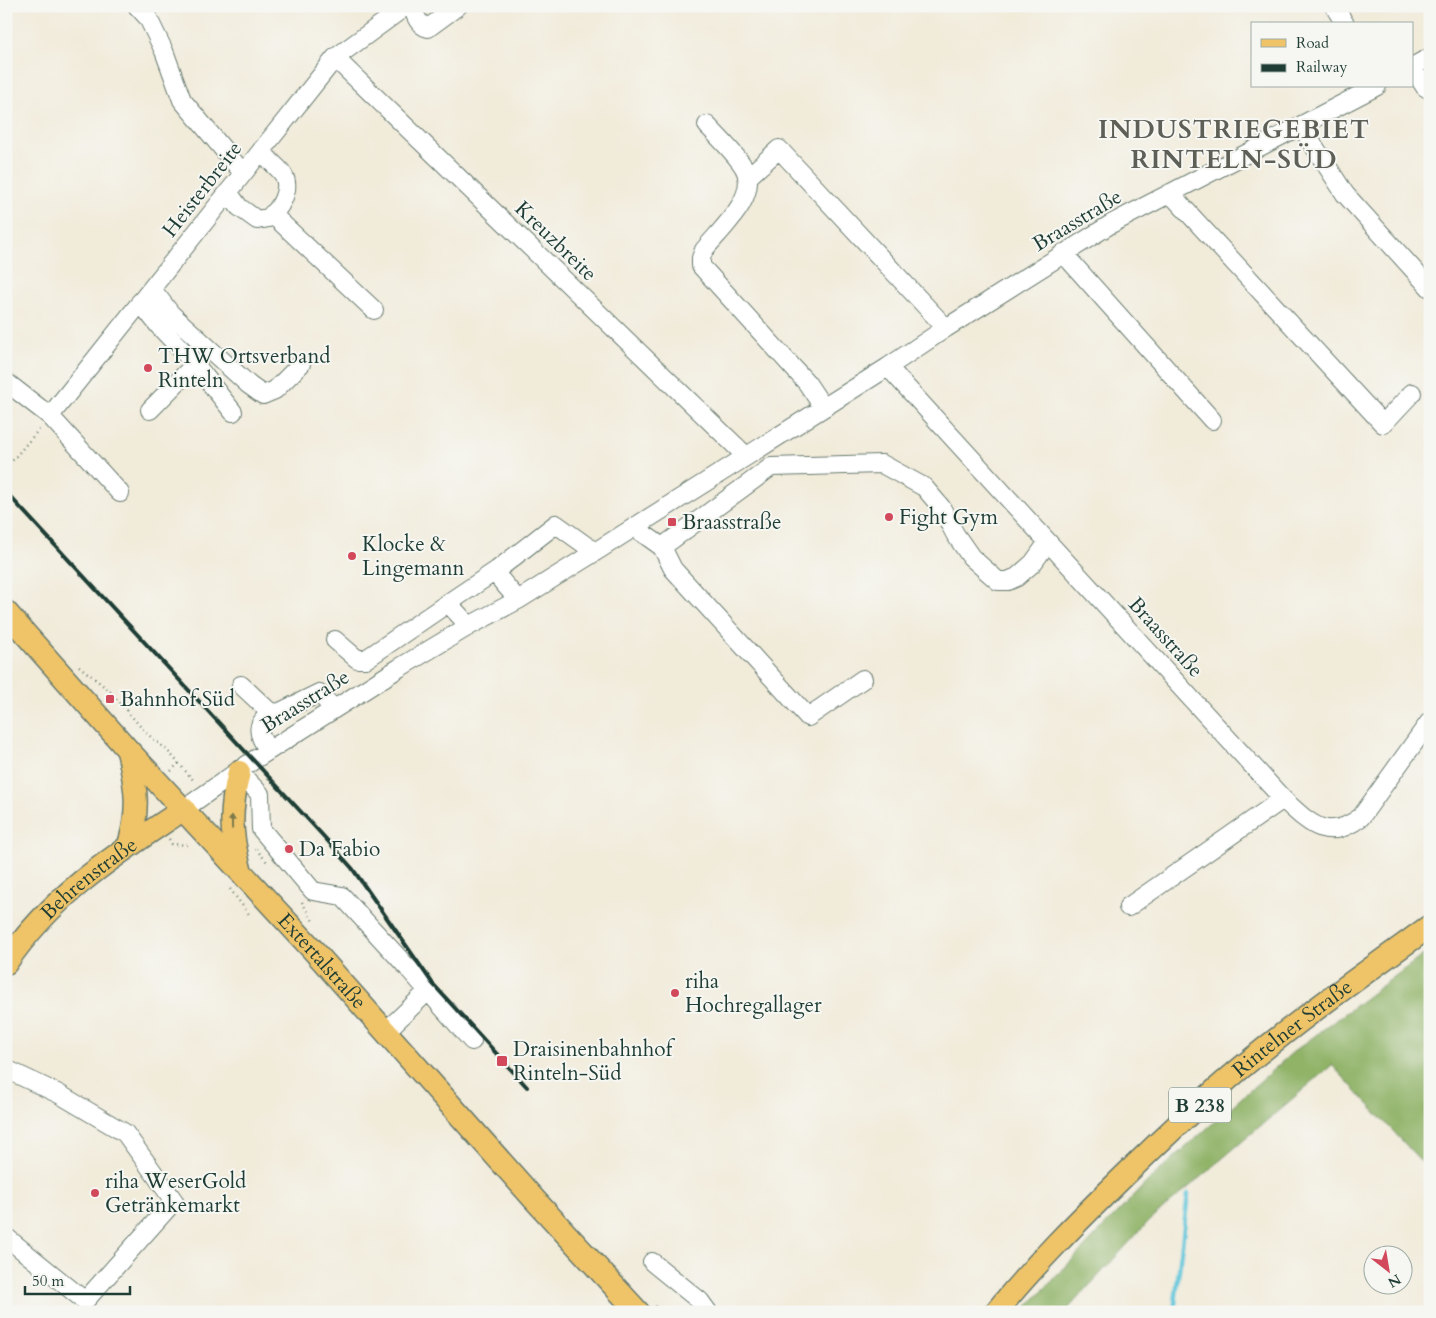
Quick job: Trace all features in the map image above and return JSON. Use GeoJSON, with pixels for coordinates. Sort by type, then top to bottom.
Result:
{"type":"FeatureCollection","features":[{"type":"Feature","properties":{"kind":"main road","name":"Extertalstraße"},"geometry":{"type":"LineString","coordinates":[[6,612],[128,750],[240,870],[386,1031],[553,1220],[638,1312]]}},
{"type":"Feature","properties":{"kind":"main road"},"geometry":{"type":"LineString","coordinates":[[128,750],[137,798],[134,828],[129,844]]}},
{"type":"Feature","properties":{"kind":"main road"},"geometry":{"type":"LineString","coordinates":[[239,772],[233,794],[231,818],[233,841],[240,870]]}},
{"type":"Feature","properties":{"kind":"main road","name":"Behrenstraße"},"geometry":{"type":"LineString","coordinates":[[6,963],[21,941],[46,913],[86,877],[129,844],[184,809]]}},
{"type":"Feature","properties":{"kind":"main road","name":"Rintelner Straße"},"geometry":{"type":"LineString","coordinates":[[996,1312],[1084,1215],[1228,1079],[1326,1002],[1430,926]]}},
{"type":"Feature","properties":{"kind":"street"},"geometry":{"type":"LineString","coordinates":[[137,6],[148,18],[164,51],[182,100],[243,172]]}},
{"type":"Feature","properties":{"kind":"street","name":"Heisterbreite"},"geometry":{"type":"LineString","coordinates":[[50,416],[335,58],[406,6]]}},
{"type":"Feature","properties":{"kind":"street"},"geometry":{"type":"LineString","coordinates":[[412,6],[416,18],[424,27],[428,28],[458,6]]}},
{"type":"Feature","properties":{"kind":"street"},"geometry":{"type":"LineString","coordinates":[[1334,6],[1344,22]]}},
{"type":"Feature","properties":{"kind":"street"},"geometry":{"type":"LineString","coordinates":[[1414,66],[1430,57]]}},
{"type":"Feature","properties":{"kind":"street","name":"Kreuzbreite"},"geometry":{"type":"LineString","coordinates":[[335,58],[746,456]]}},
{"type":"Feature","properties":{"kind":"street"},"geometry":{"type":"LineString","coordinates":[[1414,70],[1425,87],[1430,90]]}},
{"type":"Feature","properties":{"kind":"street","name":"Braasstraße"},"geometry":{"type":"LineString","coordinates":[[184,809],[268,751],[334,709],[468,626],[518,600],[712,479],[1063,253],[1111,224],[1373,88]]}},
{"type":"Feature","properties":{"kind":"street"},"geometry":{"type":"LineString","coordinates":[[707,125],[744,167],[748,189],[744,201],[704,250],[701,266],[807,383],[823,406]]}},
{"type":"Feature","properties":{"kind":"street"},"geometry":{"type":"LineString","coordinates":[[1301,126],[1345,194],[1430,288]]}},
{"type":"Feature","properties":{"kind":"street"},"geometry":{"type":"LineString","coordinates":[[228,192],[239,207],[257,220],[267,218],[272,214],[283,200],[287,189],[284,176],[266,158],[262,149]]}},
{"type":"Feature","properties":{"kind":"street"},"geometry":{"type":"LineString","coordinates":[[747,178],[779,149],[946,328]]}},
{"type":"Feature","properties":{"kind":"street"},"geometry":{"type":"LineString","coordinates":[[1170,193],[1383,424],[1412,392]]}},
{"type":"Feature","properties":{"kind":"street"},"geometry":{"type":"LineString","coordinates":[[272,214],[374,310]]}},
{"type":"Feature","properties":{"kind":"street"},"geometry":{"type":"LineString","coordinates":[[1063,253],[1212,420]]}},
{"type":"Feature","properties":{"kind":"street"},"geometry":{"type":"LineString","coordinates":[[146,296],[159,326],[195,364],[233,412]]}},
{"type":"Feature","properties":{"kind":"street"},"geometry":{"type":"LineString","coordinates":[[146,296],[171,314],[263,395],[275,390],[301,364]]}},
{"type":"Feature","properties":{"kind":"street"},"geometry":{"type":"LineString","coordinates":[[150,410],[195,364]]}},
{"type":"Feature","properties":{"kind":"street","name":"Braasstraße"},"geometry":{"type":"LineString","coordinates":[[888,367],[1283,799],[1303,818],[1323,829],[1339,830],[1350,826],[1361,817],[1430,722]]}},
{"type":"Feature","properties":{"kind":"street"},"geometry":{"type":"LineString","coordinates":[[6,382],[50,416],[120,493]]}},
{"type":"Feature","properties":{"kind":"street"},"geometry":{"type":"LineString","coordinates":[[662,547],[771,467],[882,464],[924,487],[941,507],[955,534],[971,557],[998,581],[1008,582],[1017,577],[1033,563],[1048,542]]}},
{"type":"Feature","properties":{"kind":"street"},"geometry":{"type":"LineString","coordinates":[[712,479],[727,500]]}},
{"type":"Feature","properties":{"kind":"street"},"geometry":{"type":"LineString","coordinates":[[335,640],[357,659],[366,659],[494,572],[556,524],[595,552]]}},
{"type":"Feature","properties":{"kind":"street"},"geometry":{"type":"LineString","coordinates":[[634,527],[662,547],[673,569],[808,717],[863,679]]}},
{"type":"Feature","properties":{"kind":"street"},"geometry":{"type":"LineString","coordinates":[[494,572],[518,600]]}},
{"type":"Feature","properties":{"kind":"street"},"geometry":{"type":"LineString","coordinates":[[448,603],[468,626]]}},
{"type":"Feature","properties":{"kind":"street"},"geometry":{"type":"LineString","coordinates":[[376,652],[399,668]]}},
{"type":"Feature","properties":{"kind":"street"},"geometry":{"type":"LineString","coordinates":[[241,685],[271,713]]}},
{"type":"Feature","properties":{"kind":"street"},"geometry":{"type":"LineString","coordinates":[[268,751],[261,738],[260,726],[262,720],[271,713],[280,712],[314,694],[319,694],[334,709]]}},
{"type":"Feature","properties":{"kind":"street"},"geometry":{"type":"LineString","coordinates":[[239,772],[260,794],[261,830],[313,892],[342,896],[472,1041]]}},
{"type":"Feature","properties":{"kind":"street"},"geometry":{"type":"LineString","coordinates":[[1128,907],[1283,799]]}},
{"type":"Feature","properties":{"kind":"street"},"geometry":{"type":"LineString","coordinates":[[386,1031],[428,991]]}},
{"type":"Feature","properties":{"kind":"street"},"geometry":{"type":"LineString","coordinates":[[6,1069],[59,1094],[125,1134],[174,1202],[85,1301],[6,1237]]}},
{"type":"Feature","properties":{"kind":"street"},"geometry":{"type":"LineString","coordinates":[[652,1262],[700,1301],[708,1312]]}},
{"type":"Feature","properties":{"kind":"path"},"geometry":{"type":"LineString","coordinates":[[6,468],[50,416]]}},
{"type":"Feature","properties":{"kind":"green space"},"geometry":{"type":"Polygon","coordinates":[[[1430,950],[1430,1171],[1332,1065],[1149,1221],[1065,1312],[1022,1312],[1149,1180],[1293,1052],[1430,950]]]}},
{"type":"Feature","properties":{"kind":"waterway"},"geometry":{"type":"LineString","coordinates":[[1174,1312],[1188,1194]]}},
{"type":"Feature","properties":{"kind":"railway"},"geometry":{"type":"LineString","coordinates":[[6,492],[352,868],[433,984],[527,1087]]}},
{"type":"Feature","properties":{"kind":"place","name":"THW Ortsverband Rinteln"},"geometry":{"type":"Point","coordinates":[148,368]}},
{"type":"Feature","properties":{"kind":"place","name":"Fight Gym"},"geometry":{"type":"Point","coordinates":[889,517]}},
{"type":"Feature","properties":{"kind":"place","name":"Braasstraße"},"geometry":{"type":"Point","coordinates":[672,522]}},
{"type":"Feature","properties":{"kind":"place","name":"Klocke & Lingemann"},"geometry":{"type":"Point","coordinates":[352,556]}},
{"type":"Feature","properties":{"kind":"place","name":"Bahnhof Süd"},"geometry":{"type":"Point","coordinates":[110,699]}},
{"type":"Feature","properties":{"kind":"place","name":"Da Fabio"},"geometry":{"type":"Point","coordinates":[289,849]}},
{"type":"Feature","properties":{"kind":"place","name":"riha Hochregallager"},"geometry":{"type":"Point","coordinates":[675,993]}},
{"type":"Feature","properties":{"kind":"place","name":"Draisinenbahnhof Rinteln-Süd"},"geometry":{"type":"Point","coordinates":[502,1061]}},
{"type":"Feature","properties":{"kind":"place","name":"riha WeserGold Getränkemarkt"},"geometry":{"type":"Point","coordinates":[95,1193]}},
{"type":"Feature","properties":{"kind":"district","name":"INDUSTRIEGEBIET RINTELN-SÜD"},"geometry":{"type":"Point","coordinates":[1234,144]}}]}
